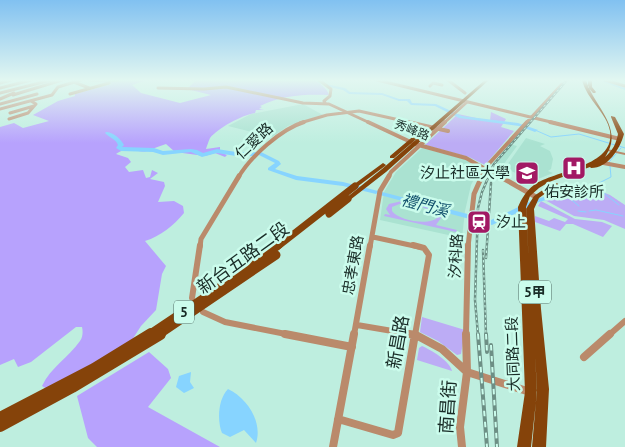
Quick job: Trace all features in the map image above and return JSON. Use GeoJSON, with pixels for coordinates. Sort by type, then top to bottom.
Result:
{"type":"FeatureCollection","features":[{"type":"Feature","properties":{"kind":"main road","name":"5"},"geometry":{"type":"LineString","coordinates":[[415,144],[461,101]]}},
{"type":"Feature","properties":{"kind":"main road"},"geometry":{"type":"LineString","coordinates":[[598,101],[605,109]]}},
{"type":"Feature","properties":{"kind":"main road"},"geometry":{"type":"LineString","coordinates":[[528,203],[548,187],[564,178],[604,163],[614,150],[617,140],[605,109],[599,101]]}},
{"type":"Feature","properties":{"kind":"main road","name":"新台五路二段"},"geometry":{"type":"LineString","coordinates":[[0,418],[88,371],[157,330],[276,249],[355,186],[415,144]]}},
{"type":"Feature","properties":{"kind":"main road","name":"新台五路二段"},"geometry":{"type":"LineString","coordinates":[[0,426],[101,371],[207,304],[286,248],[415,144]]}},
{"type":"Feature","properties":{"kind":"main road","name":"大同路二段"},"geometry":{"type":"LineString","coordinates":[[528,203],[539,447]]}},
{"type":"Feature","properties":{"kind":"main road","name":"大同路二段"},"geometry":{"type":"LineString","coordinates":[[524,447],[537,394]]}},
{"type":"Feature","properties":{"kind":"street"},"geometry":{"type":"LineString","coordinates":[[0,109],[30,101],[36,104],[35,106]]}},
{"type":"Feature","properties":{"kind":"street","name":"秀峰路"},"geometry":{"type":"LineString","coordinates":[[293,101],[325,103],[347,111],[415,144],[466,158],[485,168],[528,203]]}},
{"type":"Feature","properties":{"kind":"street"},"geometry":{"type":"LineString","coordinates":[[465,101],[617,140]]}},
{"type":"Feature","properties":{"kind":"street","name":"汐科路"},"geometry":{"type":"LineString","coordinates":[[467,372],[466,304],[470,226],[474,194],[485,168],[546,101]]}},
{"type":"Feature","properties":{"kind":"street"},"geometry":{"type":"LineString","coordinates":[[10,113],[35,106]]}},
{"type":"Feature","properties":{"kind":"street"},"geometry":{"type":"LineString","coordinates":[[9,119],[19,117],[35,106]]}},
{"type":"Feature","properties":{"kind":"street","name":"仁愛路"},"geometry":{"type":"LineString","coordinates":[[192,298],[200,239],[245,166],[274,138],[290,128],[319,117],[347,111],[363,111],[448,131]]}},
{"type":"Feature","properties":{"kind":"street","name":"忠孝東路"},"geometry":{"type":"LineString","coordinates":[[333,447],[357,325],[380,191],[391,172],[415,144]]}},
{"type":"Feature","properties":{"kind":"street"},"geometry":{"type":"LineString","coordinates":[[614,150],[625,154]]}},
{"type":"Feature","properties":{"kind":"street"},"geometry":{"type":"LineString","coordinates":[[604,163],[625,167]]}},
{"type":"Feature","properties":{"kind":"street","name":"新昌路"},"geometry":{"type":"LineString","coordinates":[[338,419],[393,436],[398,433],[429,255],[420,246],[373,237]]}},
{"type":"Feature","properties":{"kind":"street"},"geometry":{"type":"LineString","coordinates":[[203,312],[225,322],[352,347]]}},
{"type":"Feature","properties":{"kind":"street"},"geometry":{"type":"LineString","coordinates":[[584,357],[625,321]]}},
{"type":"Feature","properties":{"kind":"street","name":"南昌街"},"geometry":{"type":"LineString","coordinates":[[357,325],[416,335],[442,349],[467,372],[460,427],[462,447]]}},
{"type":"Feature","properties":{"kind":"street"},"geometry":{"type":"LineString","coordinates":[[467,372],[537,394]]}},
{"type":"Feature","properties":{"kind":"shaded area"},"geometry":{"type":"Polygon","coordinates":[[[58,101],[172,101],[180,103],[188,101],[273,101],[260,106],[262,107],[259,109],[264,110],[256,110],[255,113],[237,119],[224,126],[210,138],[206,149],[220,147],[220,152],[227,155],[225,157],[215,153],[205,156],[175,152],[166,144],[143,152],[130,149],[116,154],[128,158],[131,162],[125,167],[129,172],[143,170],[146,178],[150,177],[152,170],[158,173],[150,179],[164,182],[165,186],[158,202],[174,201],[183,206],[184,213],[176,222],[166,230],[145,241],[166,266],[162,274],[156,310],[141,326],[132,340],[47,389],[42,386],[55,368],[80,341],[82,327],[76,327],[31,362],[18,367],[14,359],[0,365],[0,127],[14,123],[23,128],[49,121],[33,115],[58,101]]]}},
{"type":"Feature","properties":{"kind":"shaded area"},"geometry":{"type":"Polygon","coordinates":[[[303,104],[323,115],[288,126],[272,137],[228,126],[251,114],[303,104]]]}},
{"type":"Feature","properties":{"kind":"shaded area"},"geometry":{"type":"Polygon","coordinates":[[[491,112],[506,119],[501,127],[514,131],[485,165],[469,157],[425,145],[458,114],[490,121],[491,112]]]}},
{"type":"Feature","properties":{"kind":"shaded area"},"geometry":{"type":"Polygon","coordinates":[[[526,138],[545,144],[540,146],[550,151],[553,159],[551,169],[548,171],[553,173],[533,181],[505,168],[526,138]]]}},
{"type":"Feature","properties":{"kind":"shaded area"},"geometry":{"type":"Polygon","coordinates":[[[509,144],[517,146],[498,172],[490,168],[509,144]]]}},
{"type":"Feature","properties":{"kind":"shaded area"},"geometry":{"type":"Polygon","coordinates":[[[422,148],[464,159],[480,168],[471,185],[465,211],[462,238],[380,220],[384,192],[396,172],[422,148]]]}},
{"type":"Feature","properties":{"kind":"shaded area"},"geometry":{"type":"Polygon","coordinates":[[[595,189],[610,195],[625,205],[625,229],[604,220],[574,216],[545,200],[562,197],[575,198],[595,189]]]}},
{"type":"Feature","properties":{"kind":"shaded area"},"geometry":{"type":"Polygon","coordinates":[[[402,201],[435,209],[441,218],[436,225],[457,230],[456,232],[384,216],[385,214],[390,215],[386,209],[389,204],[402,201]],[[402,203],[392,207],[392,211],[400,217],[420,222],[427,222],[437,218],[435,214],[427,209],[402,203]]]}},
{"type":"Feature","properties":{"kind":"shaded area"},"geometry":{"type":"Polygon","coordinates":[[[541,201],[575,219],[602,222],[612,226],[603,237],[573,224],[566,224],[560,231],[535,222],[535,216],[549,221],[554,218],[565,222],[568,219],[538,206],[541,201]]]}},
{"type":"Feature","properties":{"kind":"shaded area"},"geometry":{"type":"Polygon","coordinates":[[[422,317],[465,330],[461,354],[457,355],[438,341],[420,332],[422,317]]]}},
{"type":"Feature","properties":{"kind":"shaded area"},"geometry":{"type":"Polygon","coordinates":[[[422,346],[448,363],[452,371],[417,360],[419,348],[422,346]]]}},
{"type":"Feature","properties":{"kind":"shaded area"},"geometry":{"type":"Polygon","coordinates":[[[149,352],[168,369],[171,378],[148,407],[220,447],[97,447],[88,438],[77,396],[149,352]]]}},
{"type":"Feature","properties":{"kind":"water"},"geometry":{"type":"Polygon","coordinates":[[[191,372],[190,382],[194,388],[184,393],[176,387],[179,376],[191,372]]]}},
{"type":"Feature","properties":{"kind":"water"},"geometry":{"type":"Polygon","coordinates":[[[228,389],[241,398],[252,412],[257,427],[256,443],[244,430],[230,437],[222,433],[219,422],[219,410],[222,398],[228,389]]]}},
{"type":"Feature","properties":{"kind":"waterway"},"geometry":{"type":"LineString","coordinates":[[409,101],[411,104],[436,105],[461,117],[518,125]]}},
{"type":"Feature","properties":{"kind":"waterway"},"geometry":{"type":"LineString","coordinates":[[521,126],[535,130]]}},
{"type":"Feature","properties":{"kind":"waterway"},"geometry":{"type":"LineString","coordinates":[[535,130],[551,137],[579,134],[615,145]]}},
{"type":"Feature","properties":{"kind":"waterway","name":"禮門溪"},"geometry":{"type":"LineString","coordinates":[[108,133],[119,140],[121,145],[119,148],[121,149],[154,150],[163,153],[191,150],[202,155],[217,151],[255,154]]}},
{"type":"Feature","properties":{"kind":"waterway"},"geometry":{"type":"LineString","coordinates":[[619,146],[625,148]]}},
{"type":"Feature","properties":{"kind":"waterway"},"geometry":{"type":"LineString","coordinates":[[609,162],[621,148]]}},
{"type":"Feature","properties":{"kind":"waterway","name":"禮門溪"},"geometry":{"type":"LineString","coordinates":[[261,154],[277,162],[278,164],[270,169],[296,178],[343,184],[376,192]]}},
{"type":"Feature","properties":{"kind":"waterway"},"geometry":{"type":"LineString","coordinates":[[610,166],[611,177],[599,183],[600,190],[619,205]]}},
{"type":"Feature","properties":{"kind":"waterway","name":"禮門溪"},"geometry":{"type":"LineString","coordinates":[[382,194],[492,223],[537,200],[544,199]]}},
{"type":"Feature","properties":{"kind":"waterway","name":"禮門溪"},"geometry":{"type":"LineString","coordinates":[[544,199],[567,196],[579,206]]}},
{"type":"Feature","properties":{"kind":"waterway","name":"禮門溪"},"geometry":{"type":"LineString","coordinates":[[589,211],[596,210],[623,216]]}},
{"type":"Feature","properties":{"kind":"waterway","name":"禮門溪"},"geometry":{"type":"LineString","coordinates":[[578,211],[586,212]]}},
{"type":"Feature","properties":{"kind":"railway"},"geometry":{"type":"LineString","coordinates":[[478,335],[475,300],[478,208],[482,192],[494,164],[549,101]]}},
{"type":"Feature","properties":{"kind":"railway"},"geometry":{"type":"LineString","coordinates":[[486,258],[491,183]]}},
{"type":"Feature","properties":{"kind":"railway"},"geometry":{"type":"LineString","coordinates":[[483,250],[486,335]]}},
{"type":"Feature","properties":{"kind":"railway"},"geometry":{"type":"LineString","coordinates":[[478,334],[487,447]]}},
{"type":"Feature","properties":{"kind":"railway"},"geometry":{"type":"LineString","coordinates":[[486,334],[487,352]]}},
{"type":"Feature","properties":{"kind":"railway"},"geometry":{"type":"LineString","coordinates":[[491,345],[497,447]]}},
{"type":"Feature","properties":{"kind":"place","name":"佑安診所"},"geometry":{"type":"Point","coordinates":[574,168]}},
{"type":"Feature","properties":{"kind":"place","name":"汐止社區大學"},"geometry":{"type":"Point","coordinates":[527,173]}},
{"type":"Feature","properties":{"kind":"place","name":"汐止"},"geometry":{"type":"Point","coordinates":[479,222]}}]}
